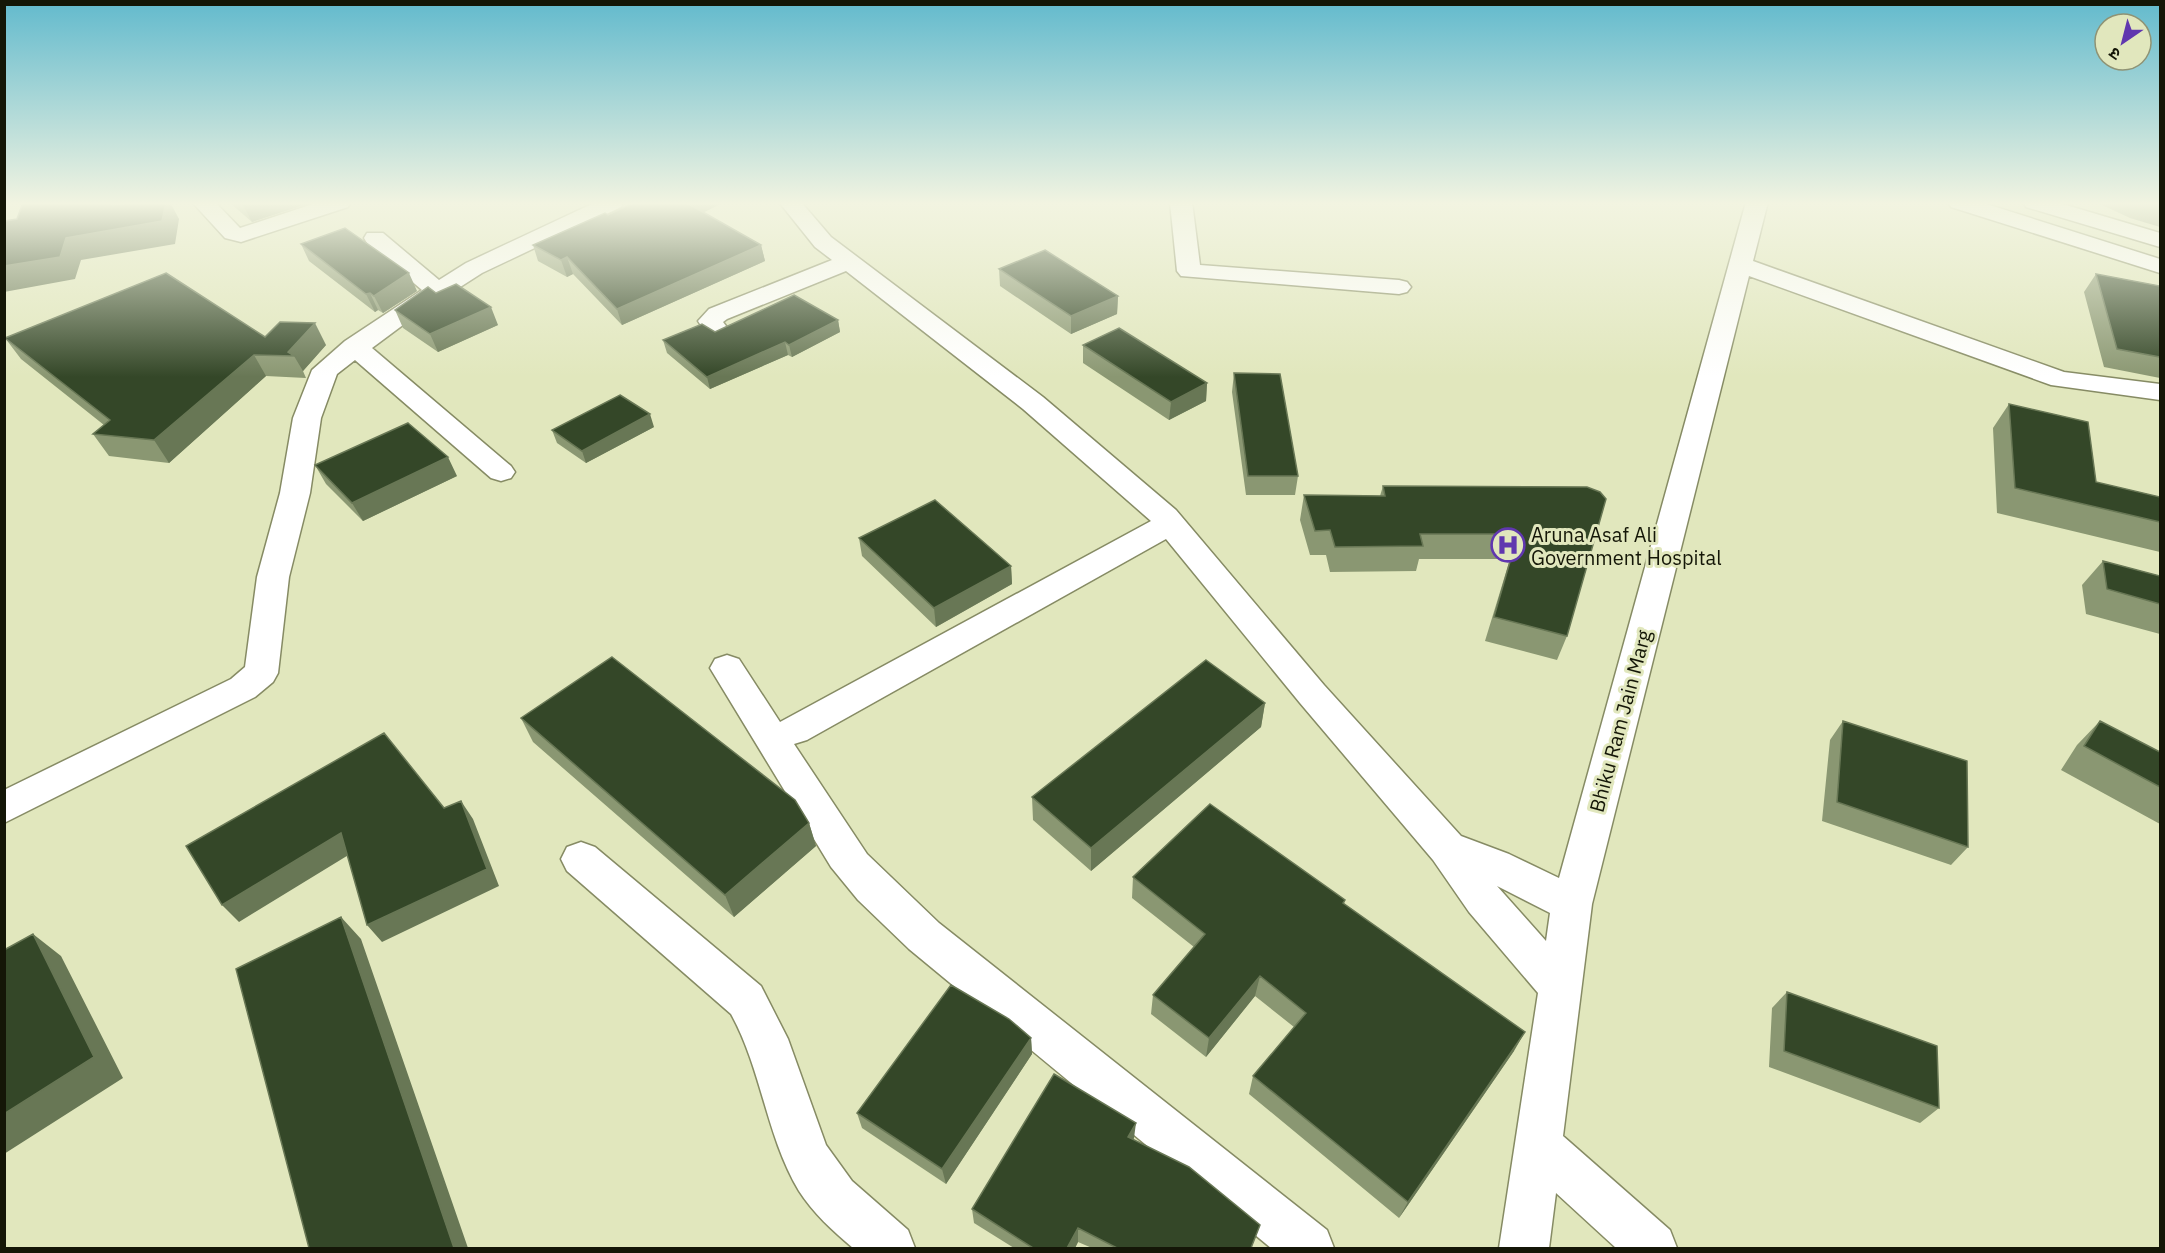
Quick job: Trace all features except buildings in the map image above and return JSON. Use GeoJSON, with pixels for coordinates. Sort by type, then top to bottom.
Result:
{"type":"FeatureCollection","features":[{"type":"Feature","properties":{"kind":"street"},"geometry":{"type":"LineString","coordinates":[[402,260],[438,291]]}},
{"type":"Feature","properties":{"kind":"street"},"geometry":{"type":"LineString","coordinates":[[4,808],[243,687],[261,673],[273,577],[295,494],[307,418],[319,380],[325,370],[354,346],[489,260]]}},
{"type":"Feature","properties":{"kind":"street"},"geometry":{"type":"LineString","coordinates":[[1188,260],[1189,271],[1399,288]]}},
{"type":"Feature","properties":{"kind":"street","name":"Bhiku Ram Jain Marg"},"geometry":{"type":"LineString","coordinates":[[1524,1248],[1572,904],[1742,260]]}},
{"type":"Feature","properties":{"kind":"street"},"geometry":{"type":"LineString","coordinates":[[2143,260],[2160,266]]}},
{"type":"Feature","properties":{"kind":"street"},"geometry":{"type":"LineString","coordinates":[[719,334],[711,321],[718,314],[848,262],[1033,403],[1171,524],[1312,694],[1447,848],[1483,899],[1560,987]]}},
{"type":"Feature","properties":{"kind":"street"},"geometry":{"type":"LineString","coordinates":[[1741,265],[2060,380],[2160,392]]}},
{"type":"Feature","properties":{"kind":"street"},"geometry":{"type":"LineString","coordinates":[[354,346],[501,472]]}},
{"type":"Feature","properties":{"kind":"street"},"geometry":{"type":"LineString","coordinates":[[794,730],[1171,524]]}},
{"type":"Feature","properties":{"kind":"street"},"geometry":{"type":"LineString","coordinates":[[727,668],[856,872],[882,898],[924,936],[1309,1248]]}},
{"type":"Feature","properties":{"kind":"street"},"geometry":{"type":"LineString","coordinates":[[1447,848],[1496,866],[1572,904]]}},
{"type":"Feature","properties":{"kind":"street"},"geometry":{"type":"LineString","coordinates":[[581,859],[747,1000],[761,1022],[808,1161],[830,1193],[890,1248]]}},
{"type":"Feature","properties":{"kind":"street"},"geometry":{"type":"LineString","coordinates":[[1539,1146],[1652,1248]]}},
{"type":"Feature","properties":{"kind":"place","name":"Aruna Asaf Ali Government Hospital"},"geometry":{"type":"Point","coordinates":[1508,545]}}]}
